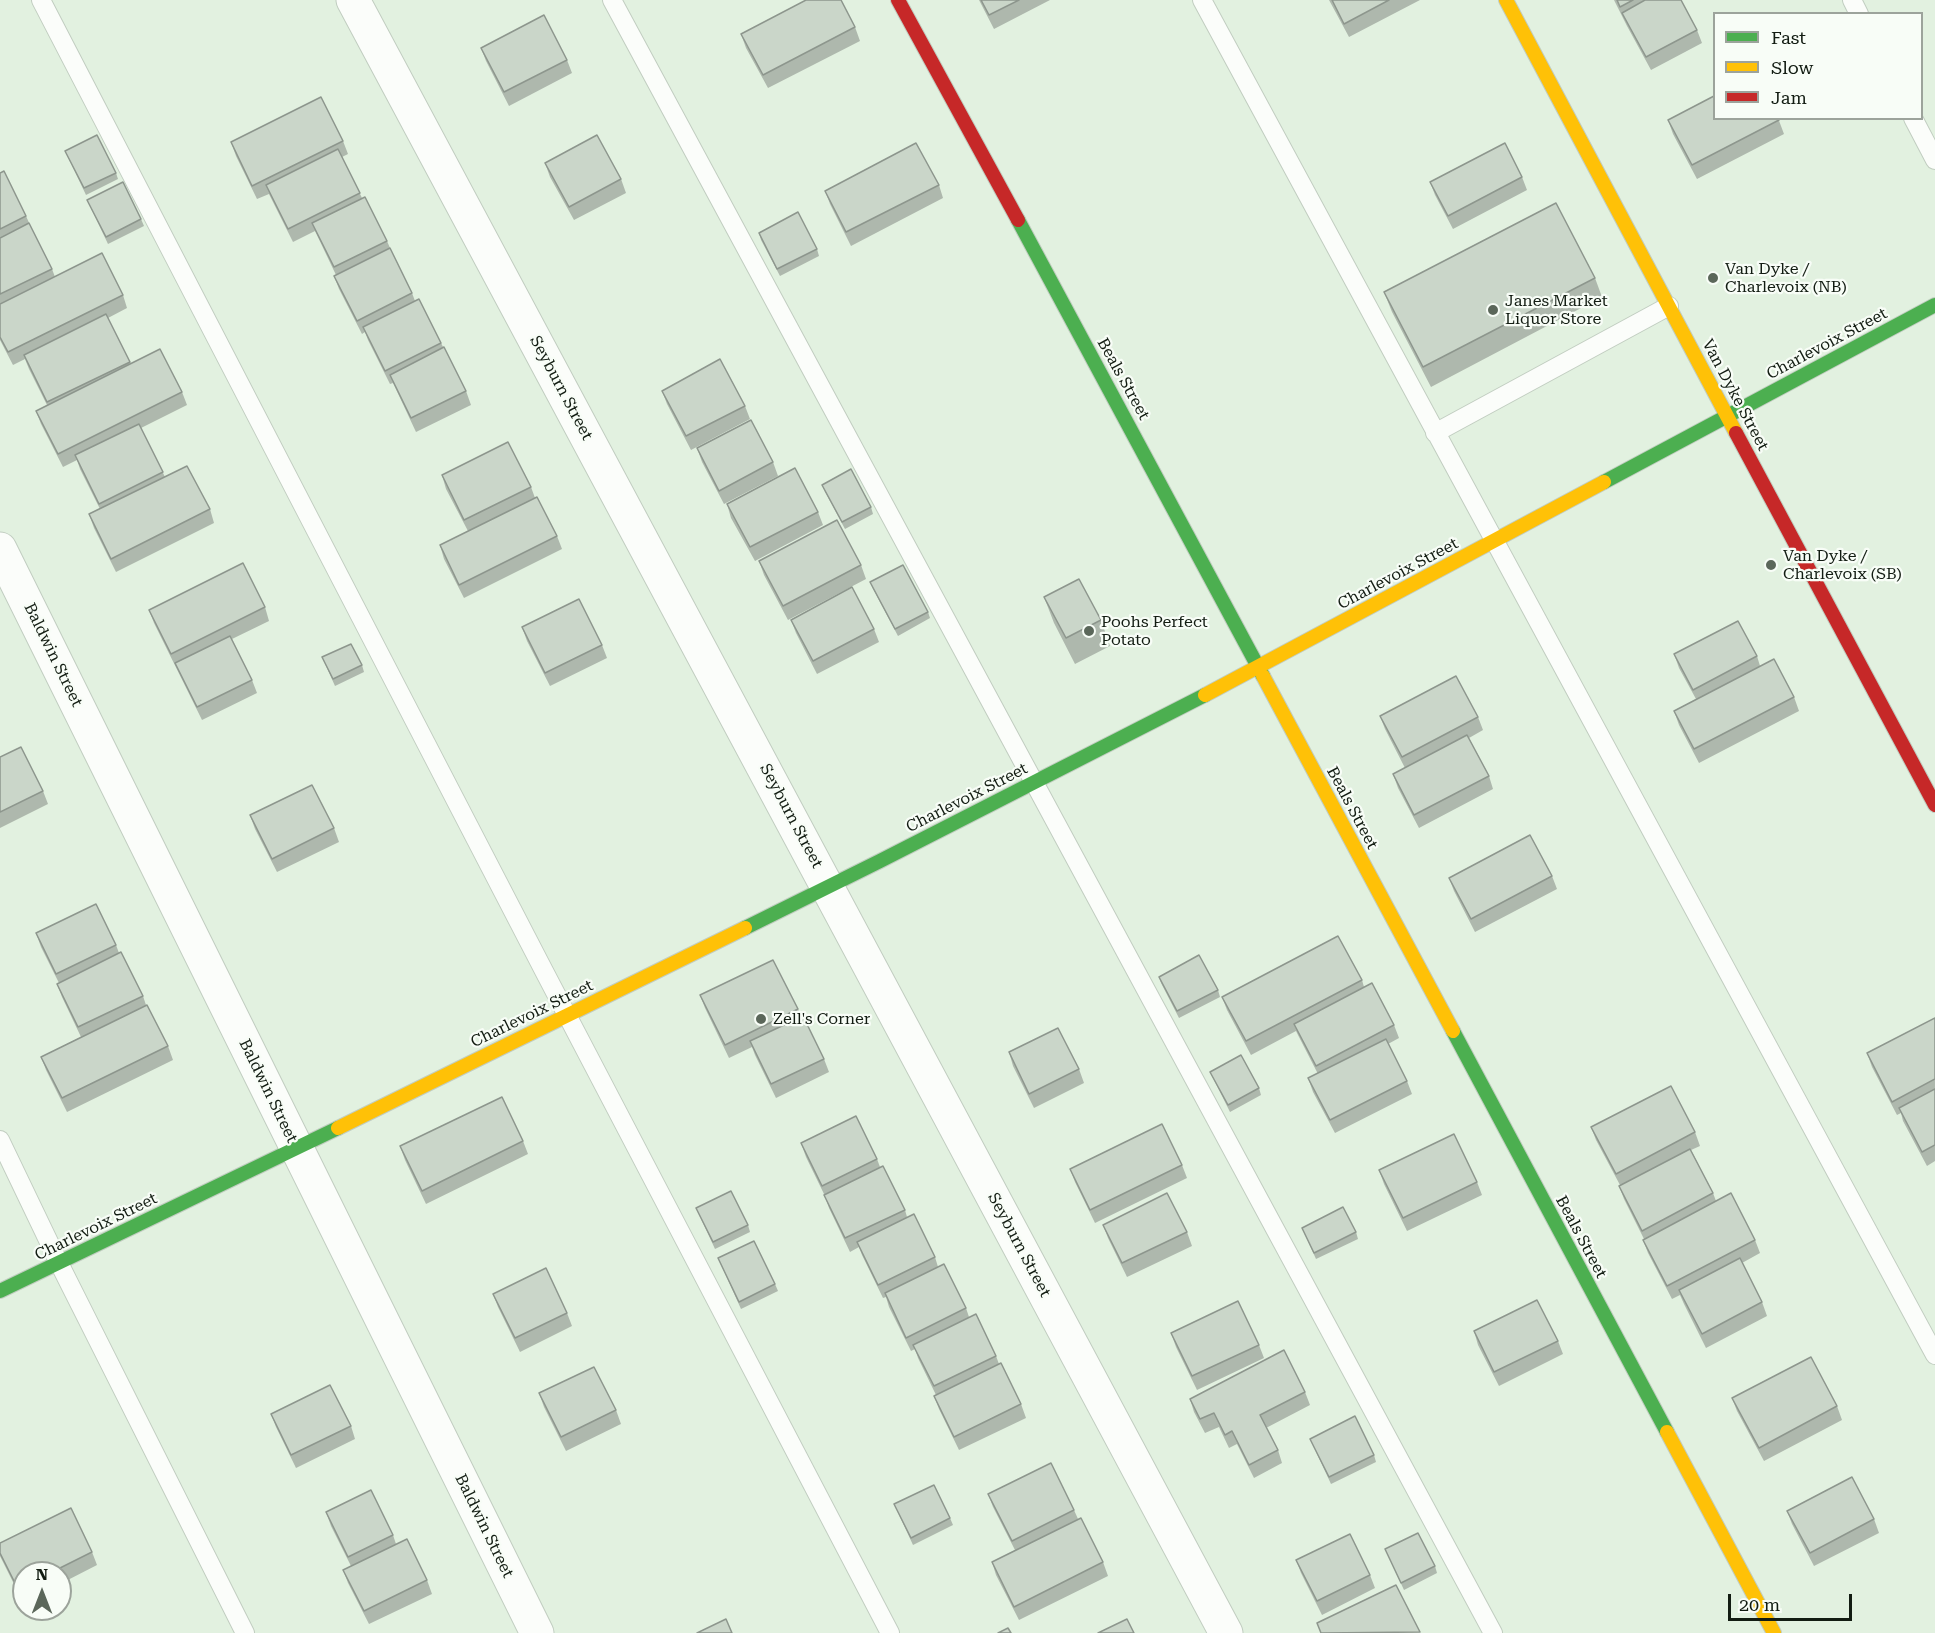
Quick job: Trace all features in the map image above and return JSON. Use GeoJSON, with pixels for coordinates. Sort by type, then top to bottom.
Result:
{"type":"FeatureCollection","features":[{"type":"Feature","properties":{"kind":"street","name":"Seyburn Street"},"geometry":{"type":"LineString","coordinates":[[353,0],[1226,1633]]}},
{"type":"Feature","properties":{"kind":"street","name":"Beals Street"},"geometry":{"type":"LineString","coordinates":[[898,0],[1127,420],[1774,1633]]}},
{"type":"Feature","properties":{"kind":"street","name":"Van Dyke Street"},"geometry":{"type":"LineString","coordinates":[[1506,0],[1935,805]]}},
{"type":"Feature","properties":{"kind":"street","name":"Charlevoix Street"},"geometry":{"type":"LineString","coordinates":[[0,1292],[829,887],[1033,783],[1258,668],[1935,305]]}},
{"type":"Feature","properties":{"kind":"street","name":"Baldwin Street"},"geometry":{"type":"LineString","coordinates":[[0,549],[537,1633]]}},
{"type":"Feature","properties":{"kind":"lane"},"geometry":{"type":"LineString","coordinates":[[41,0],[890,1633]]}},
{"type":"Feature","properties":{"kind":"lane"},"geometry":{"type":"LineString","coordinates":[[612,0],[1493,1633]]}},
{"type":"Feature","properties":{"kind":"lane"},"geometry":{"type":"LineString","coordinates":[[1202,0],[1493,542],[1935,1355]]}},
{"type":"Feature","properties":{"kind":"lane"},"geometry":{"type":"LineString","coordinates":[[1914,120],[1935,160]]}},
{"type":"Feature","properties":{"kind":"lane"},"geometry":{"type":"LineString","coordinates":[[1435,433],[1669,306]]}},
{"type":"Feature","properties":{"kind":"lane"},"geometry":{"type":"LineString","coordinates":[[0,1140],[59,1263],[245,1633]]}},
{"type":"Feature","properties":{"kind":"building"},"geometry":{"type":"Polygon","coordinates":[[[806,0],[841,0],[855,27],[763,75],[741,34],[806,0]]]}},
{"type":"Feature","properties":{"kind":"building"},"geometry":{"type":"Polygon","coordinates":[[[981,0],[1019,0],[989,15],[981,0]]]}},
{"type":"Feature","properties":{"kind":"building"},"geometry":{"type":"Polygon","coordinates":[[[1332,0],[1389,0],[1344,24],[1332,0]]]}},
{"type":"Feature","properties":{"kind":"building"},"geometry":{"type":"Polygon","coordinates":[[[1617,0],[1633,0],[1620,7],[1617,0]]]}},
{"type":"Feature","properties":{"kind":"building"},"geometry":{"type":"Polygon","coordinates":[[[1645,0],[1681,0],[1697,30],[1646,57],[1622,13],[1645,0]]]}},
{"type":"Feature","properties":{"kind":"building"},"geometry":{"type":"Polygon","coordinates":[[[544,15],[567,60],[504,92],[481,48],[544,15]]]}},
{"type":"Feature","properties":{"kind":"building"},"geometry":{"type":"Polygon","coordinates":[[[321,97],[343,141],[252,186],[231,142],[321,97]]]}},
{"type":"Feature","properties":{"kind":"building"},"geometry":{"type":"Polygon","coordinates":[[[1713,97],[1713,120],[1779,120],[1692,165],[1668,120],[1713,97]]]}},
{"type":"Feature","properties":{"kind":"building"},"geometry":{"type":"Polygon","coordinates":[[[97,135],[116,173],[84,188],[65,151],[97,135]]]}},
{"type":"Feature","properties":{"kind":"building"},"geometry":{"type":"Polygon","coordinates":[[[597,135],[621,179],[569,207],[545,163],[597,135]]]}},
{"type":"Feature","properties":{"kind":"building"},"geometry":{"type":"Polygon","coordinates":[[[916,143],[939,185],[846,232],[825,191],[916,143]]]}},
{"type":"Feature","properties":{"kind":"building"},"geometry":{"type":"Polygon","coordinates":[[[1505,143],[1522,177],[1448,216],[1430,182],[1505,143]]]}},
{"type":"Feature","properties":{"kind":"building"},"geometry":{"type":"Polygon","coordinates":[[[338,149],[360,193],[288,229],[266,185],[338,149]]]}},
{"type":"Feature","properties":{"kind":"building"},"geometry":{"type":"Polygon","coordinates":[[[4,171],[26,216],[0,229],[0,173],[4,171]]]}},
{"type":"Feature","properties":{"kind":"building"},"geometry":{"type":"Polygon","coordinates":[[[123,182],[141,219],[106,237],[87,200],[123,182]]]}},
{"type":"Feature","properties":{"kind":"building"},"geometry":{"type":"Polygon","coordinates":[[[365,197],[387,241],[334,267],[312,223],[365,197]]]}},
{"type":"Feature","properties":{"kind":"building"},"geometry":{"type":"Polygon","coordinates":[[[1556,203],[1595,278],[1423,367],[1384,292],[1556,203]]]}},
{"type":"Feature","properties":{"kind":"building"},"geometry":{"type":"Polygon","coordinates":[[[798,212],[817,249],[777,269],[759,233],[798,212]]]}},
{"type":"Feature","properties":{"kind":"building"},"geometry":{"type":"Polygon","coordinates":[[[29,223],[52,269],[0,294],[0,238],[29,223]]]}},
{"type":"Feature","properties":{"kind":"building"},"geometry":{"type":"Polygon","coordinates":[[[390,248],[412,293],[357,321],[334,276],[390,248]]]}},
{"type":"Feature","properties":{"kind":"building"},"geometry":{"type":"Polygon","coordinates":[[[102,253],[123,295],[8,352],[0,337],[0,304],[102,253]]]}},
{"type":"Feature","properties":{"kind":"building"},"geometry":{"type":"Polygon","coordinates":[[[419,299],[441,343],[385,371],[363,327],[419,299]]]}},
{"type":"Feature","properties":{"kind":"building"},"geometry":{"type":"Polygon","coordinates":[[[106,314],[130,362],[47,402],[24,355],[106,314]]]}},
{"type":"Feature","properties":{"kind":"building"},"geometry":{"type":"Polygon","coordinates":[[[444,347],[466,391],[411,418],[390,375],[444,347]]]}},
{"type":"Feature","properties":{"kind":"building"},"geometry":{"type":"Polygon","coordinates":[[[160,349],[182,392],[58,454],[36,411],[160,349]]]}},
{"type":"Feature","properties":{"kind":"building"},"geometry":{"type":"Polygon","coordinates":[[[720,359],[745,406],[686,436],[662,391],[720,359]]]}},
{"type":"Feature","properties":{"kind":"building"},"geometry":{"type":"Polygon","coordinates":[[[751,420],[773,462],[719,491],[697,448],[751,420]]]}},
{"type":"Feature","properties":{"kind":"building"},"geometry":{"type":"Polygon","coordinates":[[[139,424],[163,472],[99,504],[75,455],[139,424]]]}},
{"type":"Feature","properties":{"kind":"building"},"geometry":{"type":"Polygon","coordinates":[[[508,442],[531,487],[464,520],[442,475],[508,442]]]}},
{"type":"Feature","properties":{"kind":"building"},"geometry":{"type":"Polygon","coordinates":[[[187,466],[210,509],[111,559],[89,514],[187,466]]]}},
{"type":"Feature","properties":{"kind":"building"},"geometry":{"type":"Polygon","coordinates":[[[795,468],[818,512],[750,547],[727,504],[795,468]]]}},
{"type":"Feature","properties":{"kind":"building"},"geometry":{"type":"Polygon","coordinates":[[[851,469],[871,507],[842,522],[822,485],[851,469]]]}},
{"type":"Feature","properties":{"kind":"building"},"geometry":{"type":"Polygon","coordinates":[[[537,497],[557,536],[459,585],[440,545],[537,497]]]}},
{"type":"Feature","properties":{"kind":"building"},"geometry":{"type":"Polygon","coordinates":[[[837,520],[861,565],[783,606],[759,561],[837,520]]]}},
{"type":"Feature","properties":{"kind":"building"},"geometry":{"type":"Polygon","coordinates":[[[243,563],[265,607],[171,654],[149,610],[243,563]]]}},
{"type":"Feature","properties":{"kind":"building"},"geometry":{"type":"Polygon","coordinates":[[[903,565],[928,612],[895,629],[870,582],[903,565]]]}},
{"type":"Feature","properties":{"kind":"building"},"geometry":{"type":"Polygon","coordinates":[[[1079,579],[1101,620],[1066,638],[1044,597],[1079,579]]]}},
{"type":"Feature","properties":{"kind":"building"},"geometry":{"type":"Polygon","coordinates":[[[852,587],[874,629],[813,661],[791,620],[852,587]]]}},
{"type":"Feature","properties":{"kind":"building"},"geometry":{"type":"Polygon","coordinates":[[[579,599],[602,645],[545,673],[522,627],[579,599]]]}},
{"type":"Feature","properties":{"kind":"building"},"geometry":{"type":"Polygon","coordinates":[[[1738,621],[1757,656],[1693,690],[1674,654],[1738,621]]]}},
{"type":"Feature","properties":{"kind":"building"},"geometry":{"type":"Polygon","coordinates":[[[230,636],[252,680],[197,707],[175,663],[230,636]]]}},
{"type":"Feature","properties":{"kind":"building"},"geometry":{"type":"Polygon","coordinates":[[[351,644],[362,665],[333,679],[322,657],[351,644]]]}},
{"type":"Feature","properties":{"kind":"building"},"geometry":{"type":"Polygon","coordinates":[[[1774,659],[1794,697],[1694,749],[1674,711],[1774,659]]]}},
{"type":"Feature","properties":{"kind":"building"},"geometry":{"type":"Polygon","coordinates":[[[1456,676],[1478,717],[1402,757],[1380,716],[1456,676]]]}},
{"type":"Feature","properties":{"kind":"building"},"geometry":{"type":"Polygon","coordinates":[[[1467,735],[1489,776],[1414,815],[1393,774],[1467,735]]]}},
{"type":"Feature","properties":{"kind":"building"},"geometry":{"type":"Polygon","coordinates":[[[21,747],[43,791],[0,812],[0,757],[21,747]]]}},
{"type":"Feature","properties":{"kind":"building"},"geometry":{"type":"Polygon","coordinates":[[[312,785],[334,828],[272,859],[250,815],[312,785]]]}},
{"type":"Feature","properties":{"kind":"building"},"geometry":{"type":"Polygon","coordinates":[[[1530,835],[1552,876],[1471,919],[1449,878],[1530,835]]]}},
{"type":"Feature","properties":{"kind":"building"},"geometry":{"type":"Polygon","coordinates":[[[96,904],[116,945],[56,974],[36,933],[96,904]]]}},
{"type":"Feature","properties":{"kind":"building"},"geometry":{"type":"Polygon","coordinates":[[[1338,936],[1362,980],[1246,1041],[1222,997],[1338,936]]]}},
{"type":"Feature","properties":{"kind":"building"},"geometry":{"type":"Polygon","coordinates":[[[121,952],[143,996],[78,1027],[57,984],[121,952]]]}},
{"type":"Feature","properties":{"kind":"building"},"geometry":{"type":"Polygon","coordinates":[[[1199,955],[1218,990],[1177,1011],[1159,977],[1199,955]]]}},
{"type":"Feature","properties":{"kind":"building"},"geometry":{"type":"Polygon","coordinates":[[[773,960],[798,1009],[725,1045],[700,995],[773,960]]]}},
{"type":"Feature","properties":{"kind":"building"},"geometry":{"type":"Polygon","coordinates":[[[1372,983],[1394,1025],[1316,1066],[1294,1024],[1372,983]]]}},
{"type":"Feature","properties":{"kind":"building"},"geometry":{"type":"Polygon","coordinates":[[[147,1005],[168,1046],[62,1098],[41,1057],[147,1005]]]}},
{"type":"Feature","properties":{"kind":"building"},"geometry":{"type":"Polygon","coordinates":[[[803,1016],[824,1059],[771,1084],[750,1041],[803,1016]]]}},
{"type":"Feature","properties":{"kind":"building"},"geometry":{"type":"Polygon","coordinates":[[[1935,1018],[1935,1079],[1892,1102],[1867,1053],[1935,1018]]]}},
{"type":"Feature","properties":{"kind":"building"},"geometry":{"type":"Polygon","coordinates":[[[1058,1028],[1079,1069],[1029,1094],[1009,1052],[1058,1028]]]}},
{"type":"Feature","properties":{"kind":"building"},"geometry":{"type":"Polygon","coordinates":[[[1386,1039],[1407,1081],[1330,1120],[1308,1078],[1386,1039]]]}},
{"type":"Feature","properties":{"kind":"building"},"geometry":{"type":"Polygon","coordinates":[[[1241,1055],[1259,1088],[1228,1105],[1210,1072],[1241,1055]]]}},
{"type":"Feature","properties":{"kind":"building"},"geometry":{"type":"Polygon","coordinates":[[[1671,1086],[1695,1132],[1616,1174],[1591,1127],[1671,1086]]]}},
{"type":"Feature","properties":{"kind":"building"},"geometry":{"type":"Polygon","coordinates":[[[1935,1089],[1935,1145],[1922,1152],[1899,1108],[1935,1089]]]}},
{"type":"Feature","properties":{"kind":"building"},"geometry":{"type":"Polygon","coordinates":[[[502,1097],[523,1141],[422,1191],[400,1146],[502,1097]]]}},
{"type":"Feature","properties":{"kind":"building"},"geometry":{"type":"Polygon","coordinates":[[[856,1116],[877,1159],[822,1186],[801,1143],[856,1116]]]}},
{"type":"Feature","properties":{"kind":"building"},"geometry":{"type":"Polygon","coordinates":[[[1162,1124],[1182,1165],[1090,1210],[1070,1169],[1162,1124]]]}},
{"type":"Feature","properties":{"kind":"building"},"geometry":{"type":"Polygon","coordinates":[[[1454,1134],[1477,1182],[1403,1218],[1379,1170],[1454,1134]]]}},
{"type":"Feature","properties":{"kind":"building"},"geometry":{"type":"Polygon","coordinates":[[[1690,1149],[1713,1193],[1642,1231],[1619,1186],[1690,1149]]]}},
{"type":"Feature","properties":{"kind":"building"},"geometry":{"type":"Polygon","coordinates":[[[883,1166],[905,1210],[845,1238],[824,1195],[883,1166]]]}},
{"type":"Feature","properties":{"kind":"building"},"geometry":{"type":"Polygon","coordinates":[[[731,1191],[748,1225],[713,1242],[696,1208],[731,1191]]]}},
{"type":"Feature","properties":{"kind":"building"},"geometry":{"type":"Polygon","coordinates":[[[1167,1193],[1187,1232],[1122,1263],[1103,1225],[1167,1193]]]}},
{"type":"Feature","properties":{"kind":"building"},"geometry":{"type":"Polygon","coordinates":[[[1731,1193],[1755,1240],[1667,1286],[1643,1240],[1731,1193]]]}},
{"type":"Feature","properties":{"kind":"building"},"geometry":{"type":"Polygon","coordinates":[[[1343,1207],[1356,1232],[1314,1253],[1302,1228],[1343,1207]]]}},
{"type":"Feature","properties":{"kind":"building"},"geometry":{"type":"Polygon","coordinates":[[[914,1214],[935,1257],[878,1285],[857,1242],[914,1214]]]}},
{"type":"Feature","properties":{"kind":"building"},"geometry":{"type":"Polygon","coordinates":[[[754,1241],[775,1284],[739,1302],[718,1258],[754,1241]]]}},
{"type":"Feature","properties":{"kind":"building"},"geometry":{"type":"Polygon","coordinates":[[[1740,1258],[1762,1302],[1702,1334],[1679,1290],[1740,1258]]]}},
{"type":"Feature","properties":{"kind":"building"},"geometry":{"type":"Polygon","coordinates":[[[944,1264],[966,1308],[906,1338],[885,1293],[944,1264]]]}},
{"type":"Feature","properties":{"kind":"building"},"geometry":{"type":"Polygon","coordinates":[[[546,1268],[567,1313],[515,1338],[493,1294],[546,1268]]]}},
{"type":"Feature","properties":{"kind":"building"},"geometry":{"type":"Polygon","coordinates":[[[1537,1300],[1558,1341],[1494,1372],[1474,1331],[1537,1300]]]}},
{"type":"Feature","properties":{"kind":"building"},"geometry":{"type":"Polygon","coordinates":[[[1238,1301],[1259,1345],[1192,1376],[1171,1333],[1238,1301]]]}},
{"type":"Feature","properties":{"kind":"building"},"geometry":{"type":"Polygon","coordinates":[[[976,1314],[996,1356],[934,1386],[913,1345],[976,1314]]]}},
{"type":"Feature","properties":{"kind":"building"},"geometry":{"type":"Polygon","coordinates":[[[1284,1350],[1305,1392],[1260,1415],[1278,1450],[1249,1465],[1232,1431],[1225,1435],[1214,1413],[1200,1419],[1190,1399],[1284,1350]]]}},
{"type":"Feature","properties":{"kind":"building"},"geometry":{"type":"Polygon","coordinates":[[[1811,1357],[1837,1406],[1759,1448],[1732,1398],[1811,1357]]]}},
{"type":"Feature","properties":{"kind":"building"},"geometry":{"type":"Polygon","coordinates":[[[1001,1363],[1021,1404],[954,1437],[934,1396],[1001,1363]]]}},
{"type":"Feature","properties":{"kind":"building"},"geometry":{"type":"Polygon","coordinates":[[[594,1367],[616,1410],[561,1437],[539,1393],[594,1367]]]}},
{"type":"Feature","properties":{"kind":"building"},"geometry":{"type":"Polygon","coordinates":[[[330,1385],[351,1426],[291,1455],[271,1414],[330,1385]]]}},
{"type":"Feature","properties":{"kind":"building"},"geometry":{"type":"Polygon","coordinates":[[[1355,1416],[1374,1455],[1329,1477],[1310,1439],[1355,1416]]]}},
{"type":"Feature","properties":{"kind":"building"},"geometry":{"type":"Polygon","coordinates":[[[1051,1463],[1074,1510],[1012,1541],[988,1494],[1051,1463]]]}},
{"type":"Feature","properties":{"kind":"building"},"geometry":{"type":"Polygon","coordinates":[[[1852,1477],[1874,1519],[1810,1553],[1787,1511],[1852,1477]]]}},
{"type":"Feature","properties":{"kind":"building"},"geometry":{"type":"Polygon","coordinates":[[[934,1485],[950,1518],[911,1538],[894,1504],[934,1485]]]}},
{"type":"Feature","properties":{"kind":"building"},"geometry":{"type":"Polygon","coordinates":[[[371,1490],[393,1535],[348,1557],[326,1512],[371,1490]]]}},
{"type":"Feature","properties":{"kind":"building"},"geometry":{"type":"Polygon","coordinates":[[[71,1508],[92,1552],[72,1562],[12,1561],[12,1577],[0,1553],[0,1543],[71,1508]]]}},
{"type":"Feature","properties":{"kind":"building"},"geometry":{"type":"Polygon","coordinates":[[[1081,1518],[1103,1562],[1014,1607],[992,1562],[1081,1518]]]}},
{"type":"Feature","properties":{"kind":"building"},"geometry":{"type":"Polygon","coordinates":[[[1418,1533],[1435,1566],[1401,1583],[1385,1549],[1418,1533]]]}},
{"type":"Feature","properties":{"kind":"building"},"geometry":{"type":"Polygon","coordinates":[[[1350,1534],[1370,1575],[1317,1601],[1296,1560],[1350,1534]]]}},
{"type":"Feature","properties":{"kind":"building"},"geometry":{"type":"Polygon","coordinates":[[[407,1539],[427,1580],[364,1611],[343,1570],[407,1539]]]}},
{"type":"Feature","properties":{"kind":"building"},"geometry":{"type":"Polygon","coordinates":[[[1396,1585],[1420,1632],[1321,1633],[1317,1623],[1396,1585]]]}},
{"type":"Feature","properties":{"kind":"building"},"geometry":{"type":"Polygon","coordinates":[[[726,1619],[732,1633],[697,1633],[726,1619]]]}},
{"type":"Feature","properties":{"kind":"building"},"geometry":{"type":"Polygon","coordinates":[[[1127,1619],[1134,1633],[1098,1633],[1127,1619]]]}},
{"type":"Feature","properties":{"kind":"building"},"geometry":{"type":"Polygon","coordinates":[[[1008,1628],[1011,1633],[998,1633],[1008,1628]]]}},
{"type":"Feature","properties":{"kind":"traffic: fast"},"geometry":{"type":"LineString","coordinates":[[1018,220],[1263,676]]}},
{"type":"Feature","properties":{"kind":"traffic: fast"},"geometry":{"type":"LineString","coordinates":[[1604,482],[1935,305]]}},
{"type":"Feature","properties":{"kind":"traffic: fast"},"geometry":{"type":"LineString","coordinates":[[745,928],[1205,695]]}},
{"type":"Feature","properties":{"kind":"traffic: fast"},"geometry":{"type":"LineString","coordinates":[[1453,1031],[1667,1432]]}},
{"type":"Feature","properties":{"kind":"traffic: fast"},"geometry":{"type":"LineString","coordinates":[[0,1291],[338,1128]]}},
{"type":"Feature","properties":{"kind":"traffic: slow"},"geometry":{"type":"LineString","coordinates":[[1506,0],[1736,433]]}},
{"type":"Feature","properties":{"kind":"traffic: slow"},"geometry":{"type":"LineString","coordinates":[[1205,695],[1604,482]]}},
{"type":"Feature","properties":{"kind":"traffic: slow"},"geometry":{"type":"LineString","coordinates":[[1263,676],[1453,1031]]}},
{"type":"Feature","properties":{"kind":"traffic: slow"},"geometry":{"type":"LineString","coordinates":[[338,1128],[745,928]]}},
{"type":"Feature","properties":{"kind":"traffic: slow"},"geometry":{"type":"LineString","coordinates":[[1667,1432],[1774,1633]]}},
{"type":"Feature","properties":{"kind":"traffic: jam"},"geometry":{"type":"LineString","coordinates":[[898,0],[1018,220]]}},
{"type":"Feature","properties":{"kind":"traffic: jam"},"geometry":{"type":"LineString","coordinates":[[1736,433],[1935,805]]}},
{"type":"Feature","properties":{"kind":"place","name":"Van Dyke / Charlevoix (NB)"},"geometry":{"type":"Point","coordinates":[1713,278]}},
{"type":"Feature","properties":{"kind":"place","name":"Janes Market Liquor Store"},"geometry":{"type":"Point","coordinates":[1493,310]}},
{"type":"Feature","properties":{"kind":"place","name":"Van Dyke / Charlevoix (SB)"},"geometry":{"type":"Point","coordinates":[1771,565]}},
{"type":"Feature","properties":{"kind":"place","name":"Poohs Perfect Potato"},"geometry":{"type":"Point","coordinates":[1089,631]}},
{"type":"Feature","properties":{"kind":"place","name":"Zell's Corner"},"geometry":{"type":"Point","coordinates":[761,1019]}}]}
